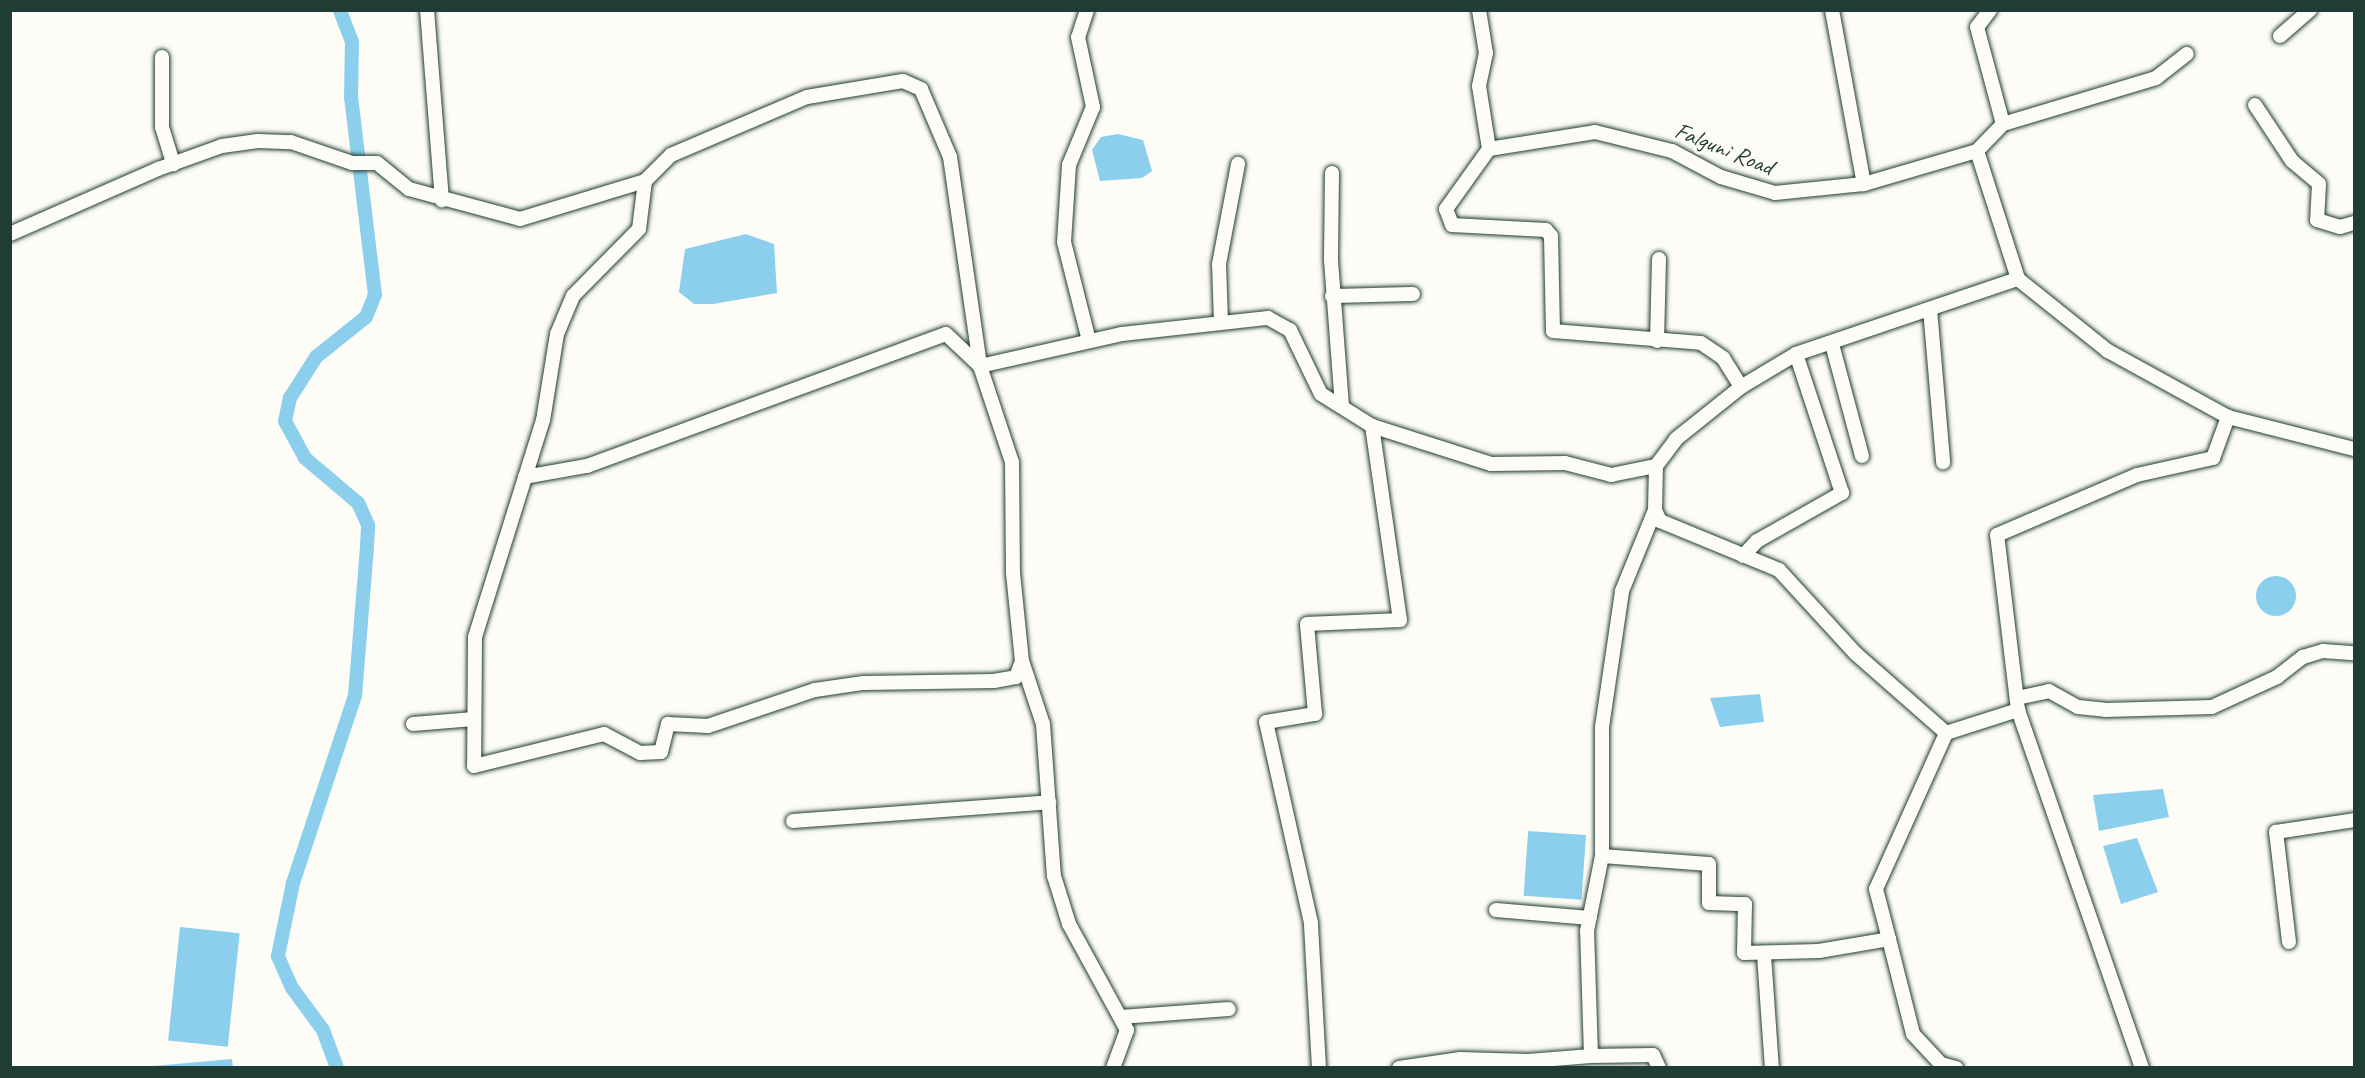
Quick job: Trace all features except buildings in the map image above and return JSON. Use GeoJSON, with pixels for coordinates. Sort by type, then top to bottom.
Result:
{"type":"FeatureCollection","features":[{"type":"Feature","properties":{"kind":"street"},"geometry":{"type":"LineString","coordinates":[[427,10],[442,200]]}},
{"type":"Feature","properties":{"kind":"street"},"geometry":{"type":"LineString","coordinates":[[1087,10],[1078,37],[1093,107],[1069,165],[1064,242],[1089,341]]}},
{"type":"Feature","properties":{"kind":"street"},"geometry":{"type":"LineString","coordinates":[[1479,10],[1486,53],[1479,86],[1489,149],[1446,209],[1452,225],[1546,230],[1551,236],[1553,331],[1713,347],[1741,387]]}},
{"type":"Feature","properties":{"kind":"street"},"geometry":{"type":"LineString","coordinates":[[1832,10],[1864,184]]}},
{"type":"Feature","properties":{"kind":"street"},"geometry":{"type":"LineString","coordinates":[[1990,10],[1977,27],[2003,124]]}},
{"type":"Feature","properties":{"kind":"street"},"geometry":{"type":"LineString","coordinates":[[2280,36],[2310,10]]}},
{"type":"Feature","properties":{"kind":"street"},"geometry":{"type":"LineString","coordinates":[[2187,54],[2156,78],[2003,124],[1977,151],[2018,279],[2108,351],[2228,417],[2355,449]]}},
{"type":"Feature","properties":{"kind":"street"},"geometry":{"type":"LineString","coordinates":[[162,57],[162,127],[173,164]]}},
{"type":"Feature","properties":{"kind":"street"},"geometry":{"type":"LineString","coordinates":[[10,234],[173,164],[258,141],[291,142],[351,163],[377,163],[410,189],[442,200],[520,219],[645,181],[671,155],[807,97],[903,81],[921,89],[950,157],[980,366],[1012,462],[1012,573],[1022,661],[1043,724],[1054,876],[1069,924],[1127,1030],[1113,1068]]}},
{"type":"Feature","properties":{"kind":"street"},"geometry":{"type":"LineString","coordinates":[[2255,105],[2292,161],[2319,184],[2317,220],[2340,227],[2355,223]]}},
{"type":"Feature","properties":{"kind":"street","name":"Falguni Road"},"geometry":{"type":"LineString","coordinates":[[1489,149],[1595,132],[1672,151],[1721,177],[1775,193],[1864,184],[1977,151]]}},
{"type":"Feature","properties":{"kind":"street"},"geometry":{"type":"LineString","coordinates":[[1221,323],[1219,264],[1238,164]]}},
{"type":"Feature","properties":{"kind":"street"},"geometry":{"type":"LineString","coordinates":[[1332,172],[1332,296],[1341,407]]}},
{"type":"Feature","properties":{"kind":"street"},"geometry":{"type":"LineString","coordinates":[[645,181],[639,229],[573,296],[557,334],[543,420],[475,637],[474,766],[604,734],[640,753],[661,752],[668,724],[708,726],[815,690],[863,683],[994,681],[1016,677],[1022,661]]}},
{"type":"Feature","properties":{"kind":"street"},"geometry":{"type":"LineString","coordinates":[[1657,341],[1659,259]]}},
{"type":"Feature","properties":{"kind":"street"},"geometry":{"type":"LineString","coordinates":[[1591,1056],[1590,918],[1602,856],[1602,727],[1622,591],[1655,510],[1656,466],[1676,439],[1741,387],[1796,354],[1832,344],[2018,279]]}},
{"type":"Feature","properties":{"kind":"street"},"geometry":{"type":"LineString","coordinates":[[1332,296],[1413,294]]}},
{"type":"Feature","properties":{"kind":"street"},"geometry":{"type":"LineString","coordinates":[[1930,309],[1943,462]]}},
{"type":"Feature","properties":{"kind":"street"},"geometry":{"type":"LineString","coordinates":[[980,366],[1089,341],[1268,318],[1290,330],[1321,394],[1372,426],[1491,464],[1565,464],[1611,474],[1656,466]]}},
{"type":"Feature","properties":{"kind":"street"},"geometry":{"type":"LineString","coordinates":[[525,477],[587,466],[946,334],[980,366]]}},
{"type":"Feature","properties":{"kind":"street"},"geometry":{"type":"LineString","coordinates":[[1832,344],[1862,456]]}},
{"type":"Feature","properties":{"kind":"street"},"geometry":{"type":"LineString","coordinates":[[1743,556],[1757,541],[1842,493],[1796,354]]}},
{"type":"Feature","properties":{"kind":"street"},"geometry":{"type":"LineString","coordinates":[[2142,1068],[2017,704],[1997,535],[2137,475],[2212,458],[2228,417]]}},
{"type":"Feature","properties":{"kind":"street"},"geometry":{"type":"LineString","coordinates":[[1319,1068],[1311,923],[1266,722],[1315,714],[1306,624],[1400,620],[1372,426]]}},
{"type":"Feature","properties":{"kind":"street"},"geometry":{"type":"LineString","coordinates":[[1655,510],[1669,527],[1779,570],[1855,653],[1946,733]]}},
{"type":"Feature","properties":{"kind":"street"},"geometry":{"type":"LineString","coordinates":[[1956,1068],[1940,1066],[1913,1034],[1876,889],[1946,733],[2049,691],[2078,706],[2105,710],[2212,707],[2277,677],[2303,657],[2323,651],[2355,653]]}},
{"type":"Feature","properties":{"kind":"street"},"geometry":{"type":"LineString","coordinates":[[413,724],[474,719]]}},
{"type":"Feature","properties":{"kind":"street"},"geometry":{"type":"LineString","coordinates":[[793,821],[1049,802]]}},
{"type":"Feature","properties":{"kind":"street"},"geometry":{"type":"LineString","coordinates":[[2289,942],[2276,832],[2355,820]]}},
{"type":"Feature","properties":{"kind":"street"},"geometry":{"type":"LineString","coordinates":[[1602,856],[1709,864],[1709,903],[1745,904],[1744,953],[1764,955],[1889,939]]}},
{"type":"Feature","properties":{"kind":"street"},"geometry":{"type":"LineString","coordinates":[[1496,910],[1590,918]]}},
{"type":"Feature","properties":{"kind":"street"},"geometry":{"type":"LineString","coordinates":[[1764,955],[1772,1068]]}},
{"type":"Feature","properties":{"kind":"street"},"geometry":{"type":"LineString","coordinates":[[1121,1017],[1229,1009]]}},
{"type":"Feature","properties":{"kind":"street"},"geometry":{"type":"LineString","coordinates":[[1400,1068],[1460,1059],[1528,1064],[1591,1056],[1653,1055],[1659,1068]]}},
{"type":"Feature","properties":{"kind":"water"},"geometry":{"type":"Polygon","coordinates":[[[1118,134],[1143,140],[1152,171],[1142,178],[1100,181],[1092,150],[1101,137],[1118,134]]]}},
{"type":"Feature","properties":{"kind":"water"},"geometry":{"type":"Polygon","coordinates":[[[746,234],[774,244],[777,293],[713,304],[694,304],[679,292],[685,249],[746,234]]]}},
{"type":"Feature","properties":{"kind":"water"},"geometry":{"type":"Polygon","coordinates":[[[2276,576],[2284,577],[2290,582],[2295,588],[2295,604],[2290,610],[2284,615],[2276,616],[2268,615],[2262,610],[2257,604],[2256,596],[2257,588],[2262,582],[2268,577],[2276,576]]]}},
{"type":"Feature","properties":{"kind":"water"},"geometry":{"type":"Polygon","coordinates":[[[1760,694],[1764,722],[1720,727],[1710,698],[1760,694]]]}},
{"type":"Feature","properties":{"kind":"water"},"geometry":{"type":"Polygon","coordinates":[[[2163,789],[2169,817],[2099,831],[2093,795],[2163,789]]]}},
{"type":"Feature","properties":{"kind":"water"},"geometry":{"type":"Polygon","coordinates":[[[1528,831],[1586,835],[1581,900],[1524,896],[1528,831]]]}},
{"type":"Feature","properties":{"kind":"water"},"geometry":{"type":"Polygon","coordinates":[[[2137,838],[2158,892],[2121,904],[2103,846],[2137,838]]]}},
{"type":"Feature","properties":{"kind":"water"},"geometry":{"type":"Polygon","coordinates":[[[180,927],[240,933],[228,1047],[168,1040],[180,927]]]}},
{"type":"Feature","properties":{"kind":"water"},"geometry":{"type":"Polygon","coordinates":[[[232,1059],[233,1067],[142,1067],[232,1059]]]}},
{"type":"Feature","properties":{"kind":"waterway"},"geometry":{"type":"LineString","coordinates":[[337,1068],[323,1030],[292,988],[278,956],[293,883],[355,696],[367,546],[368,525],[358,503],[305,458],[285,421],[290,398],[316,357],[366,317],[375,295],[351,98],[352,42],[340,10]]}}]}
